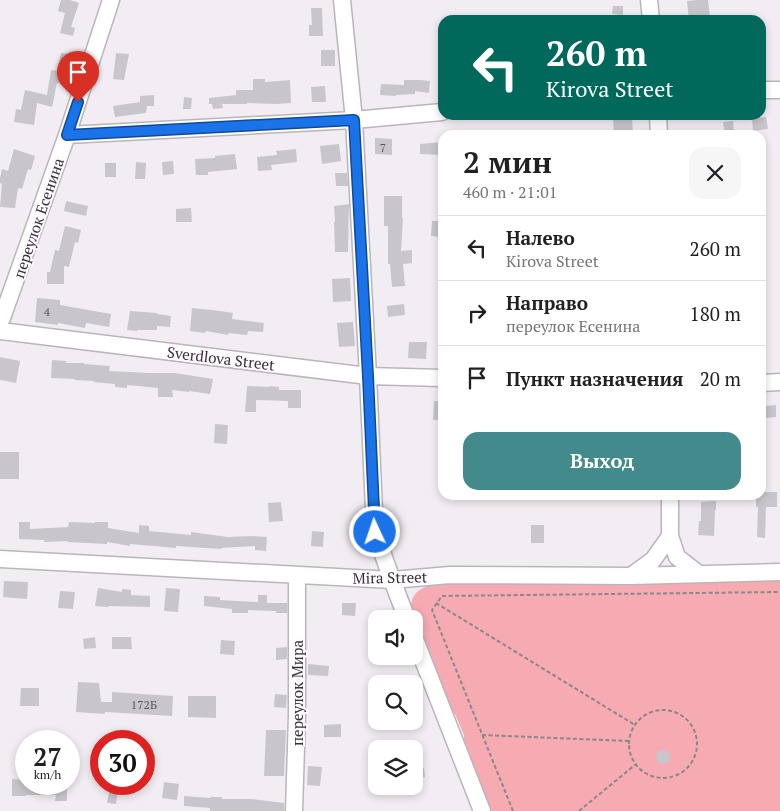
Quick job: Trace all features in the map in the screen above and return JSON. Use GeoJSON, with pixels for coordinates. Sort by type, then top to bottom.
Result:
{"type":"FeatureCollection","features":[{"type":"Feature","properties":{"kind":"street","name":"переулок Есенина"},"geometry":{"type":"LineString","coordinates":[[0,320],[67,135],[110,0]]}},
{"type":"Feature","properties":{"kind":"street"},"geometry":{"type":"LineString","coordinates":[[342,0],[354,120],[375,532],[404,610]]}},
{"type":"Feature","properties":{"kind":"street"},"geometry":{"type":"LineString","coordinates":[[650,0],[651,15]]}},
{"type":"Feature","properties":{"kind":"street"},"geometry":{"type":"LineString","coordinates":[[766,90],[780,90]]}},
{"type":"Feature","properties":{"kind":"street"},"geometry":{"type":"LineString","coordinates":[[67,135],[354,120],[438,112]]}},
{"type":"Feature","properties":{"kind":"street","name":"Sverdlova Street"},"geometry":{"type":"LineString","coordinates":[[0,332],[368,376],[438,378]]}},
{"type":"Feature","properties":{"kind":"street"},"geometry":{"type":"LineString","coordinates":[[766,383],[780,382]]}},
{"type":"Feature","properties":{"kind":"street"},"geometry":{"type":"LineString","coordinates":[[670,500],[670,536],[677,557],[699,574]]}},
{"type":"Feature","properties":{"kind":"street"},"geometry":{"type":"LineString","coordinates":[[631,576],[653,560],[670,536]]}},
{"type":"Feature","properties":{"kind":"street","name":"Mira Street"},"geometry":{"type":"LineString","coordinates":[[0,559],[392,580],[450,575],[631,576],[780,572]]}},
{"type":"Feature","properties":{"kind":"street","name":"переулок Мира"},"geometry":{"type":"LineString","coordinates":[[294,811],[297,716],[297,575]]}},
{"type":"Feature","properties":{"kind":"street"},"geometry":{"type":"LineString","coordinates":[[423,660],[482,811]]}},
{"type":"Feature","properties":{"kind":"path"},"geometry":{"type":"LineString","coordinates":[[513,811],[432,610],[442,596],[780,592]]}},
{"type":"Feature","properties":{"kind":"path"},"geometry":{"type":"LineString","coordinates":[[436,603],[635,725]]}},
{"type":"Feature","properties":{"kind":"path"},"geometry":{"type":"LineString","coordinates":[[669,710],[684,716],[696,736],[697,744],[694,758],[690,765],[670,777],[662,778],[641,770],[630,751],[629,741],[635,725],[640,719],[653,711],[669,710]]}},
{"type":"Feature","properties":{"kind":"path"},"geometry":{"type":"LineString","coordinates":[[482,735],[629,741]]}},
{"type":"Feature","properties":{"kind":"path"},"geometry":{"type":"LineString","coordinates":[[579,811],[636,764]]}},
{"type":"Feature","properties":{"kind":"shaded area"},"geometry":{"type":"Polygon","coordinates":[[[780,576],[780,811],[490,811],[464,748],[464,735],[456,716],[445,699],[423,644],[423,610],[411,610],[413,597],[416,593],[440,583],[780,576]]]}},
{"type":"Feature","properties":{"kind":"building"},"geometry":{"type":"Polygon","coordinates":[[[61,0],[79,3],[71,27],[75,28],[73,36],[60,33],[65,13],[58,11],[61,0]]]}},
{"type":"Feature","properties":{"kind":"building"},"geometry":{"type":"Polygon","coordinates":[[[708,0],[710,15],[688,15],[687,1],[708,0]]]}},
{"type":"Feature","properties":{"kind":"building"},"geometry":{"type":"Polygon","coordinates":[[[613,6],[623,6],[623,15],[612,14],[613,6]]]}},
{"type":"Feature","properties":{"kind":"building"},"geometry":{"type":"Polygon","coordinates":[[[311,8],[322,8],[323,36],[309,36],[309,25],[312,25],[311,8]]]}},
{"type":"Feature","properties":{"kind":"building"},"geometry":{"type":"Polygon","coordinates":[[[321,50],[335,50],[335,66],[321,66],[321,50]]]}},
{"type":"Feature","properties":{"kind":"building"},"geometry":{"type":"Polygon","coordinates":[[[61,53],[71,54],[70,64],[59,62],[61,53]]]}},
{"type":"Feature","properties":{"kind":"building"},"geometry":{"type":"Polygon","coordinates":[[[116,53],[129,54],[124,80],[113,79],[116,53]]]}},
{"type":"Feature","properties":{"kind":"building"},"geometry":{"type":"Polygon","coordinates":[[[51,70],[66,72],[64,84],[57,83],[52,107],[37,103],[34,125],[14,122],[16,109],[21,110],[25,90],[47,95],[51,70]]]}},
{"type":"Feature","properties":{"kind":"building"},"geometry":{"type":"Polygon","coordinates":[[[253,79],[265,79],[265,82],[290,80],[291,103],[222,104],[223,108],[213,109],[212,104],[209,104],[209,98],[236,95],[236,90],[253,90],[253,79]]]}},
{"type":"Feature","properties":{"kind":"building"},"geometry":{"type":"Polygon","coordinates":[[[404,80],[430,81],[429,93],[415,91],[415,94],[380,95],[381,84],[404,85],[404,80]]]}},
{"type":"Feature","properties":{"kind":"building"},"geometry":{"type":"Polygon","coordinates":[[[325,86],[326,102],[312,102],[311,87],[325,86]]]}},
{"type":"Feature","properties":{"kind":"building"},"geometry":{"type":"Polygon","coordinates":[[[154,95],[154,106],[147,106],[146,113],[115,117],[113,106],[140,102],[140,96],[154,95]]]}},
{"type":"Feature","properties":{"kind":"building"},"geometry":{"type":"Polygon","coordinates":[[[184,97],[192,98],[191,109],[183,109],[184,97]]]}},
{"type":"Feature","properties":{"kind":"building"},"geometry":{"type":"Polygon","coordinates":[[[766,117],[768,129],[753,130],[752,120],[766,120],[766,117]]]}},
{"type":"Feature","properties":{"kind":"building"},"geometry":{"type":"Polygon","coordinates":[[[613,120],[632,120],[633,130],[614,130],[613,120]]]}},
{"type":"Feature","properties":{"kind":"building"},"geometry":{"type":"Polygon","coordinates":[[[733,121],[734,130],[724,130],[723,122],[733,121]]]}},
{"type":"Feature","properties":{"kind":"building"},"geometry":{"type":"Polygon","coordinates":[[[375,138],[392,139],[392,155],[375,154],[375,138]]]}},
{"type":"Feature","properties":{"kind":"building"},"geometry":{"type":"Polygon","coordinates":[[[438,142],[438,155],[420,154],[420,144],[438,142]]]}},
{"type":"Feature","properties":{"kind":"building"},"geometry":{"type":"Polygon","coordinates":[[[339,144],[341,161],[322,164],[320,146],[339,144]]]}},
{"type":"Feature","properties":{"kind":"building"},"geometry":{"type":"Polygon","coordinates":[[[14,149],[35,156],[31,170],[28,169],[22,189],[18,188],[15,208],[0,207],[2,184],[0,183],[0,178],[2,169],[8,171],[14,149]]]}},
{"type":"Feature","properties":{"kind":"building"},"geometry":{"type":"Polygon","coordinates":[[[296,149],[297,162],[271,165],[272,170],[258,171],[257,157],[277,155],[276,151],[296,149]]]}},
{"type":"Feature","properties":{"kind":"building"},"geometry":{"type":"Polygon","coordinates":[[[235,154],[237,169],[208,172],[208,175],[196,175],[195,159],[235,154]]]}},
{"type":"Feature","properties":{"kind":"building"},"geometry":{"type":"Polygon","coordinates":[[[173,161],[174,174],[163,175],[162,162],[173,161]]]}},
{"type":"Feature","properties":{"kind":"building"},"geometry":{"type":"Polygon","coordinates":[[[136,162],[146,163],[145,179],[135,179],[136,162]]]}},
{"type":"Feature","properties":{"kind":"building"},"geometry":{"type":"Polygon","coordinates":[[[105,163],[116,163],[116,177],[105,177],[105,163]]]}},
{"type":"Feature","properties":{"kind":"building"},"geometry":{"type":"Polygon","coordinates":[[[335,173],[347,173],[348,186],[336,186],[335,173]]]}},
{"type":"Feature","properties":{"kind":"building"},"geometry":{"type":"Polygon","coordinates":[[[384,196],[402,196],[401,251],[412,250],[412,263],[403,264],[405,286],[392,287],[390,264],[388,264],[388,226],[384,226],[384,196]]]}},
{"type":"Feature","properties":{"kind":"building"},"geometry":{"type":"Polygon","coordinates":[[[66,201],[88,206],[86,216],[64,211],[66,201]]]}},
{"type":"Feature","properties":{"kind":"building"},"geometry":{"type":"Polygon","coordinates":[[[349,204],[348,252],[335,252],[334,206],[349,204]]]}},
{"type":"Feature","properties":{"kind":"building"},"geometry":{"type":"Polygon","coordinates":[[[191,208],[192,222],[176,222],[176,209],[191,208]]]}},
{"type":"Feature","properties":{"kind":"building"},"geometry":{"type":"Polygon","coordinates":[[[432,221],[438,221],[438,237],[431,236],[432,221]]]}},
{"type":"Feature","properties":{"kind":"building"},"geometry":{"type":"Polygon","coordinates":[[[65,226],[81,230],[78,243],[75,242],[69,267],[64,266],[64,284],[47,284],[47,272],[50,272],[55,250],[59,251],[65,226]]]}},
{"type":"Feature","properties":{"kind":"building"},"geometry":{"type":"Polygon","coordinates":[[[350,278],[351,301],[333,302],[332,279],[350,278]]]}},
{"type":"Feature","properties":{"kind":"building"},"geometry":{"type":"Polygon","coordinates":[[[37,298],[60,300],[60,305],[111,314],[109,327],[86,323],[85,328],[58,323],[58,325],[35,322],[37,298]]]}},
{"type":"Feature","properties":{"kind":"building"},"geometry":{"type":"Polygon","coordinates":[[[404,304],[405,315],[388,317],[387,306],[404,304]]]}},
{"type":"Feature","properties":{"kind":"building"},"geometry":{"type":"Polygon","coordinates":[[[192,308],[233,313],[232,319],[264,323],[263,332],[248,331],[247,335],[229,333],[228,335],[206,331],[205,333],[190,331],[192,308]]]}},
{"type":"Feature","properties":{"kind":"building"},"geometry":{"type":"Polygon","coordinates":[[[130,311],[171,316],[170,327],[157,326],[157,330],[127,330],[130,311]]]}},
{"type":"Feature","properties":{"kind":"building"},"geometry":{"type":"Polygon","coordinates":[[[353,322],[355,346],[339,347],[337,323],[353,322]]]}},
{"type":"Feature","properties":{"kind":"building"},"geometry":{"type":"Polygon","coordinates":[[[409,342],[427,342],[426,359],[408,358],[409,342]]]}},
{"type":"Feature","properties":{"kind":"building"},"geometry":{"type":"Polygon","coordinates":[[[0,357],[20,361],[16,383],[0,380],[0,357]]]}},
{"type":"Feature","properties":{"kind":"building"},"geometry":{"type":"Polygon","coordinates":[[[52,360],[66,361],[66,363],[110,366],[109,371],[175,373],[213,379],[210,394],[172,390],[173,397],[158,397],[158,388],[127,385],[127,388],[115,387],[115,384],[94,381],[51,378],[52,360]]]}},
{"type":"Feature","properties":{"kind":"building"},"geometry":{"type":"Polygon","coordinates":[[[247,386],[279,387],[279,390],[301,390],[301,408],[288,408],[288,401],[256,400],[256,412],[245,412],[247,386]]]}},
{"type":"Feature","properties":{"kind":"building"},"geometry":{"type":"Polygon","coordinates":[[[434,401],[438,401],[438,420],[433,420],[434,401]]]}},
{"type":"Feature","properties":{"kind":"building"},"geometry":{"type":"Polygon","coordinates":[[[776,405],[776,417],[766,418],[766,406],[776,405]]]}},
{"type":"Feature","properties":{"kind":"building"},"geometry":{"type":"Polygon","coordinates":[[[215,424],[228,425],[227,444],[214,443],[215,424]]]}},
{"type":"Feature","properties":{"kind":"building"},"geometry":{"type":"Polygon","coordinates":[[[0,452],[19,452],[19,479],[0,479],[0,452]]]}},
{"type":"Feature","properties":{"kind":"building"},"geometry":{"type":"Polygon","coordinates":[[[766,492],[777,492],[777,507],[766,507],[765,538],[757,537],[758,507],[756,507],[756,500],[766,500],[766,492]]]}},
{"type":"Feature","properties":{"kind":"building"},"geometry":{"type":"Polygon","coordinates":[[[716,501],[714,536],[698,535],[699,521],[701,521],[701,502],[716,501]]]}},
{"type":"Feature","properties":{"kind":"building"},"geometry":{"type":"Polygon","coordinates":[[[281,502],[283,521],[269,522],[268,503],[281,502]]]}},
{"type":"Feature","properties":{"kind":"building"},"geometry":{"type":"Polygon","coordinates":[[[19,522],[30,522],[30,529],[68,527],[69,522],[108,522],[108,528],[139,533],[139,525],[149,526],[149,531],[191,535],[191,532],[228,537],[267,537],[266,551],[255,550],[255,546],[221,549],[130,544],[130,546],[107,542],[107,544],[68,541],[44,542],[44,540],[19,539],[19,522]]]}},
{"type":"Feature","properties":{"kind":"building"},"geometry":{"type":"Polygon","coordinates":[[[531,525],[544,525],[544,543],[531,543],[531,525]]]}},
{"type":"Feature","properties":{"kind":"building"},"geometry":{"type":"Polygon","coordinates":[[[312,531],[324,532],[323,547],[311,546],[312,531]]]}},
{"type":"Feature","properties":{"kind":"building"},"geometry":{"type":"Polygon","coordinates":[[[4,581],[28,582],[27,599],[3,597],[4,581]]]}},
{"type":"Feature","properties":{"kind":"building"},"geometry":{"type":"Polygon","coordinates":[[[98,588],[122,592],[122,589],[131,590],[131,595],[150,596],[150,607],[95,606],[98,588]]]}},
{"type":"Feature","properties":{"kind":"building"},"geometry":{"type":"Polygon","coordinates":[[[166,588],[180,589],[178,612],[164,611],[166,588]]]}},
{"type":"Feature","properties":{"kind":"building"},"geometry":{"type":"Polygon","coordinates":[[[60,591],[75,592],[73,609],[58,608],[60,591]]]}},
{"type":"Feature","properties":{"kind":"building"},"geometry":{"type":"Polygon","coordinates":[[[258,595],[267,595],[267,603],[287,603],[287,613],[248,610],[248,613],[232,613],[232,609],[204,606],[204,596],[220,597],[220,600],[258,602],[258,595]]]}},
{"type":"Feature","properties":{"kind":"building"},"geometry":{"type":"Polygon","coordinates":[[[342,603],[356,603],[355,616],[342,615],[342,603]]]}},
{"type":"Feature","properties":{"kind":"building"},"geometry":{"type":"Polygon","coordinates":[[[95,637],[96,648],[84,649],[83,639],[95,637]]]}},
{"type":"Feature","properties":{"kind":"building"},"geometry":{"type":"Polygon","coordinates":[[[112,637],[131,637],[132,649],[112,649],[112,637]]]}},
{"type":"Feature","properties":{"kind":"building"},"geometry":{"type":"Polygon","coordinates":[[[221,640],[235,641],[234,655],[220,654],[221,640]]]}},
{"type":"Feature","properties":{"kind":"building"},"geometry":{"type":"Polygon","coordinates":[[[287,647],[287,659],[276,660],[276,648],[287,647]]]}},
{"type":"Feature","properties":{"kind":"building"},"geometry":{"type":"Polygon","coordinates":[[[308,664],[329,666],[328,676],[308,675],[308,664]]]}},
{"type":"Feature","properties":{"kind":"building"},"geometry":{"type":"Polygon","coordinates":[[[78,682],[99,683],[101,702],[112,702],[112,692],[173,696],[172,716],[76,712],[78,682]]]}},
{"type":"Feature","properties":{"kind":"building"},"geometry":{"type":"Polygon","coordinates":[[[21,688],[39,688],[39,706],[20,706],[21,688]]]}},
{"type":"Feature","properties":{"kind":"building"},"geometry":{"type":"Polygon","coordinates":[[[275,694],[287,695],[286,708],[274,707],[275,694]]]}},
{"type":"Feature","properties":{"kind":"building"},"geometry":{"type":"Polygon","coordinates":[[[188,696],[216,696],[216,718],[188,717],[188,696]]]}},
{"type":"Feature","properties":{"kind":"building"},"geometry":{"type":"Polygon","coordinates":[[[341,724],[341,737],[324,737],[324,725],[341,724]]]}},
{"type":"Feature","properties":{"kind":"building"},"geometry":{"type":"Polygon","coordinates":[[[266,730],[286,730],[284,776],[264,776],[266,730]]]}},
{"type":"Feature","properties":{"kind":"building"},"geometry":{"type":"Polygon","coordinates":[[[663,750],[668,752],[670,757],[668,762],[663,764],[658,762],[656,757],[658,752],[663,750]]]}},
{"type":"Feature","properties":{"kind":"building"},"geometry":{"type":"Polygon","coordinates":[[[308,766],[322,767],[320,786],[307,785],[308,766]]]}},
{"type":"Feature","properties":{"kind":"building"},"geometry":{"type":"Polygon","coordinates":[[[12,779],[15,779],[15,795],[26,796],[12,796],[12,779]]]}},
{"type":"Feature","properties":{"kind":"building"},"geometry":{"type":"Polygon","coordinates":[[[164,782],[179,784],[177,800],[162,798],[164,782]]]}},
{"type":"Feature","properties":{"kind":"building"},"geometry":{"type":"Polygon","coordinates":[[[56,795],[67,795],[67,801],[55,801],[56,795]]]}},
{"type":"Feature","properties":{"kind":"building"},"geometry":{"type":"Polygon","coordinates":[[[108,795],[117,795],[116,804],[107,803],[108,795]]]}},
{"type":"Feature","properties":{"kind":"building"},"geometry":{"type":"Polygon","coordinates":[[[184,796],[251,799],[284,803],[284,811],[210,811],[210,808],[184,806],[184,796]]]}},
{"type":"Feature","properties":{"kind":"route"},"geometry":{"type":"LineString","coordinates":[[78,102],[67,135],[354,120],[375,532]]}}]}
